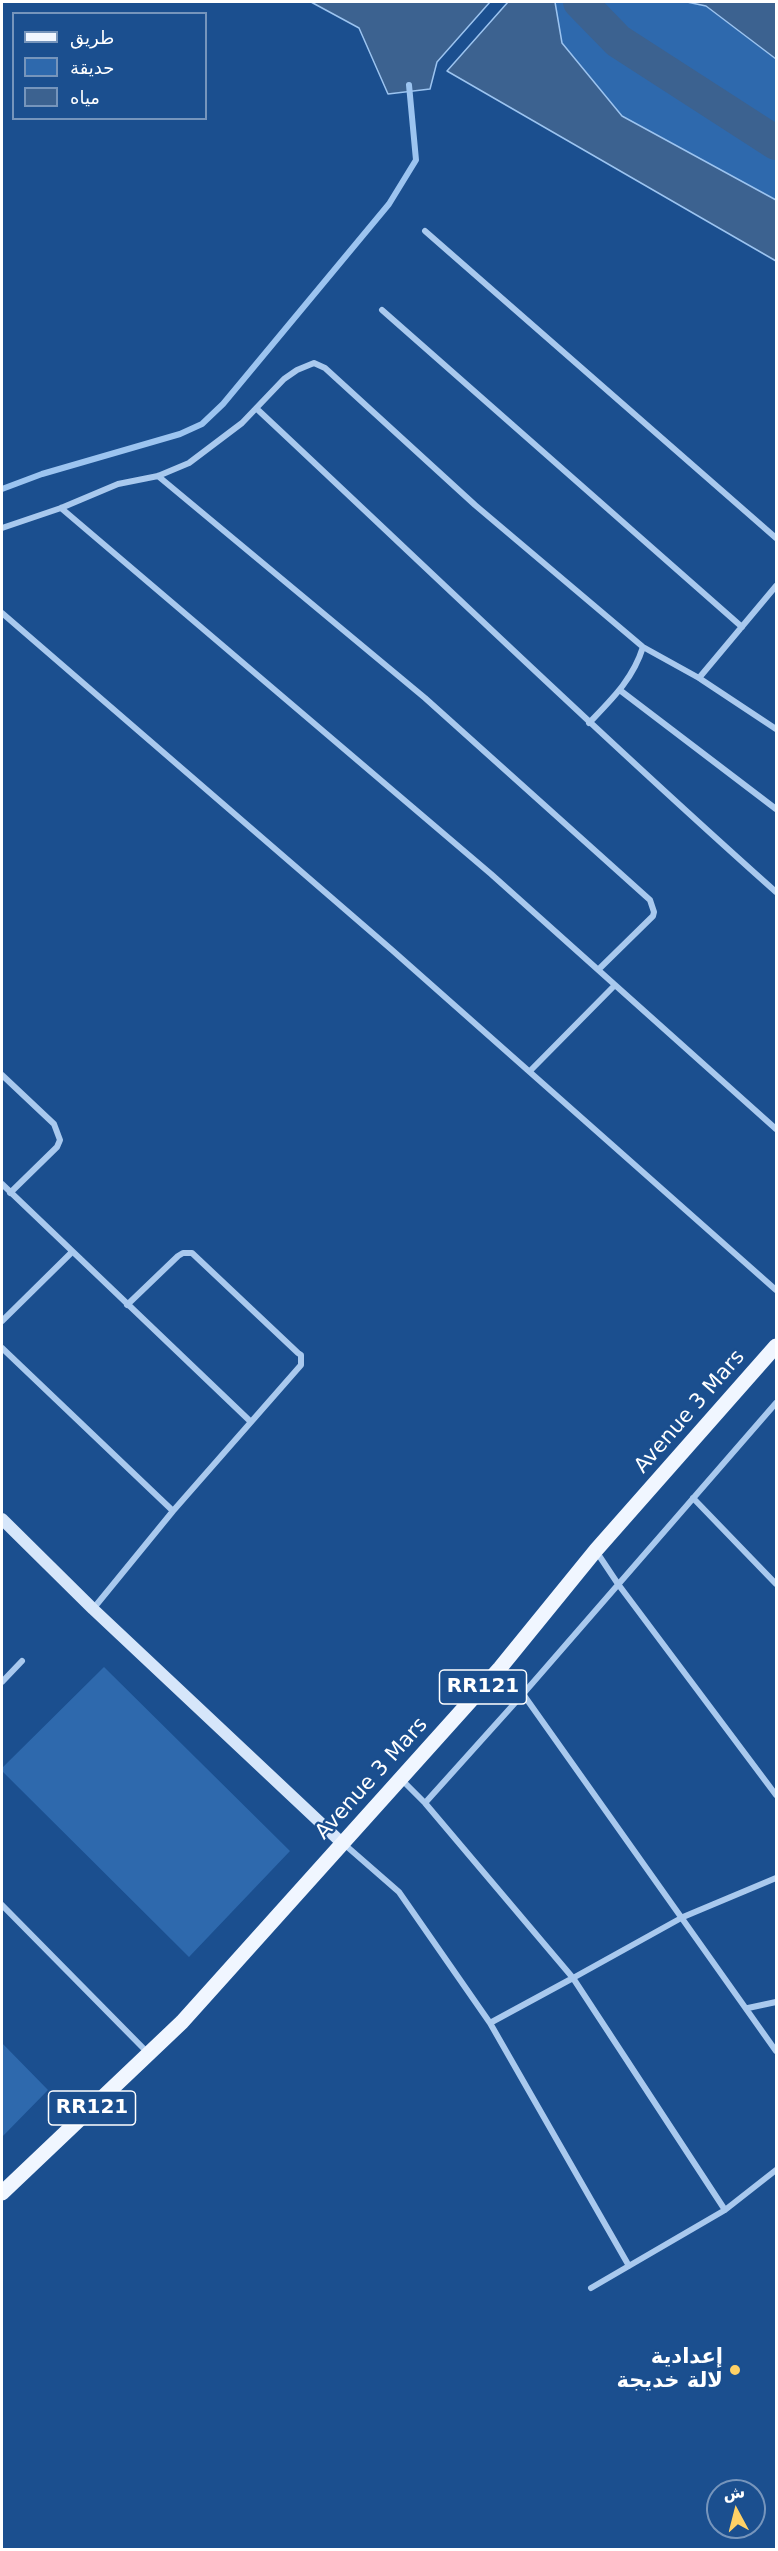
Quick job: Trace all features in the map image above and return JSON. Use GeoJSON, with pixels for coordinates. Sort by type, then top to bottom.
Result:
{"type":"FeatureCollection","features":[{"type":"Feature","properties":{"kind":"main road","name":"Avenue 3 Mars"},"geometry":{"type":"LineString","coordinates":[[2,2193],[182,2022],[500,1668],[596,1551],[777,1346]]}},
{"type":"Feature","properties":{"kind":"street"},"geometry":{"type":"LineString","coordinates":[[425,231],[777,538]]}},
{"type":"Feature","properties":{"kind":"street"},"geometry":{"type":"LineString","coordinates":[[382,310],[742,627]]}},
{"type":"Feature","properties":{"kind":"street"},"geometry":{"type":"LineString","coordinates":[[2,528],[62,508],[118,484],[158,476],[189,463],[214,447],[257,410],[284,379],[297,369],[314,363],[321,365],[476,505],[643,646],[699,678],[777,729]]}},
{"type":"Feature","properties":{"kind":"street"},"geometry":{"type":"LineString","coordinates":[[257,410],[493,630],[589,723],[777,892]]}},
{"type":"Feature","properties":{"kind":"street"},"geometry":{"type":"LineString","coordinates":[[158,476],[424,698],[650,900],[653,916],[598,969]]}},
{"type":"Feature","properties":{"kind":"street"},"geometry":{"type":"LineString","coordinates":[[62,508],[491,874],[777,1129]]}},
{"type":"Feature","properties":{"kind":"street"},"geometry":{"type":"LineString","coordinates":[[699,678],[777,586]]}},
{"type":"Feature","properties":{"kind":"street"},"geometry":{"type":"LineString","coordinates":[[2,613],[530,1071],[777,1290]]}},
{"type":"Feature","properties":{"kind":"street"},"geometry":{"type":"LineString","coordinates":[[589,723],[621,691],[638,663],[643,646]]}},
{"type":"Feature","properties":{"kind":"street"},"geometry":{"type":"LineString","coordinates":[[621,691],[777,809]]}},
{"type":"Feature","properties":{"kind":"street"},"geometry":{"type":"LineString","coordinates":[[530,1071],[615,986]]}},
{"type":"Feature","properties":{"kind":"street"},"geometry":{"type":"LineString","coordinates":[[2,1075],[54,1124],[59,1134],[57,1147],[10,1193]]}},
{"type":"Feature","properties":{"kind":"street"},"geometry":{"type":"LineString","coordinates":[[2,1184],[250,1422]]}},
{"type":"Feature","properties":{"kind":"street"},"geometry":{"type":"LineString","coordinates":[[2,1321],[72,1252]]}},
{"type":"Feature","properties":{"kind":"street"},"geometry":{"type":"LineString","coordinates":[[93,1609],[173,1511],[301,1365],[302,1361],[298,1353],[192,1253],[183,1253],[127,1305]]}},
{"type":"Feature","properties":{"kind":"street"},"geometry":{"type":"LineString","coordinates":[[2,1348],[173,1511]]}},
{"type":"Feature","properties":{"kind":"street"},"geometry":{"type":"LineString","coordinates":[[425,1803],[524,1694],[777,1403]]}},
{"type":"Feature","properties":{"kind":"street"},"geometry":{"type":"LineString","coordinates":[[693,1498],[777,1584]]}},
{"type":"Feature","properties":{"kind":"street"},"geometry":{"type":"LineString","coordinates":[[2,1520],[93,1609],[343,1844],[399,1892],[490,2023],[629,2266]]}},
{"type":"Feature","properties":{"kind":"street"},"geometry":{"type":"LineString","coordinates":[[596,1551],[618,1584],[777,1795]]}},
{"type":"Feature","properties":{"kind":"street"},"geometry":{"type":"LineString","coordinates":[[2,1682],[22,1661]]}},
{"type":"Feature","properties":{"kind":"street"},"geometry":{"type":"LineString","coordinates":[[500,1668],[524,1694],[777,2051]]}},
{"type":"Feature","properties":{"kind":"street"},"geometry":{"type":"LineString","coordinates":[[400,1778],[425,1803],[573,1978],[725,2210]]}},
{"type":"Feature","properties":{"kind":"street"},"geometry":{"type":"LineString","coordinates":[[490,2023],[683,1917],[777,1878]]}},
{"type":"Feature","properties":{"kind":"street"},"geometry":{"type":"LineString","coordinates":[[2,1905],[149,2054]]}},
{"type":"Feature","properties":{"kind":"street"},"geometry":{"type":"LineString","coordinates":[[748,2008],[777,2002]]}},
{"type":"Feature","properties":{"kind":"street"},"geometry":{"type":"LineString","coordinates":[[591,2288],[725,2210],[777,2170]]}},
{"type":"Feature","properties":{"kind":"green space"},"geometry":{"type":"Polygon","coordinates":[[[555,2],[687,2],[705,6],[776,59],[776,200],[622,116],[562,43],[555,2]]]}},
{"type":"Feature","properties":{"kind":"green space"},"geometry":{"type":"Polygon","coordinates":[[[104,1667],[290,1851],[189,1957],[2,1771],[2,1768],[104,1667]]]}},
{"type":"Feature","properties":{"kind":"green space"},"geometry":{"type":"Polygon","coordinates":[[[2,2043],[48,2090],[2,2137],[2,2043]]]}},
{"type":"Feature","properties":{"kind":"water"},"geometry":{"type":"Polygon","coordinates":[[[311,2],[490,2],[437,62],[430,89],[388,94],[359,28],[311,2]]]}},
{"type":"Feature","properties":{"kind":"water"},"geometry":{"type":"Polygon","coordinates":[[[508,2],[555,2],[562,43],[622,116],[776,200],[776,261],[447,71],[508,2]]]}},
{"type":"Feature","properties":{"kind":"water"},"geometry":{"type":"Polygon","coordinates":[[[687,2],[776,2],[776,59],[706,6],[687,2]]]}},
{"type":"Feature","properties":{"kind":"waterway"},"geometry":{"type":"LineString","coordinates":[[580,2],[618,41],[776,143]]}},
{"type":"Feature","properties":{"kind":"waterway"},"geometry":{"type":"LineString","coordinates":[[2,489],[42,474],[180,434],[202,424],[223,404],[389,204],[416,160],[409,85]]}},
{"type":"Feature","properties":{"kind":"place","name":"إعدادية لالة خديجة"},"geometry":{"type":"Point","coordinates":[735,2370]}}]}
